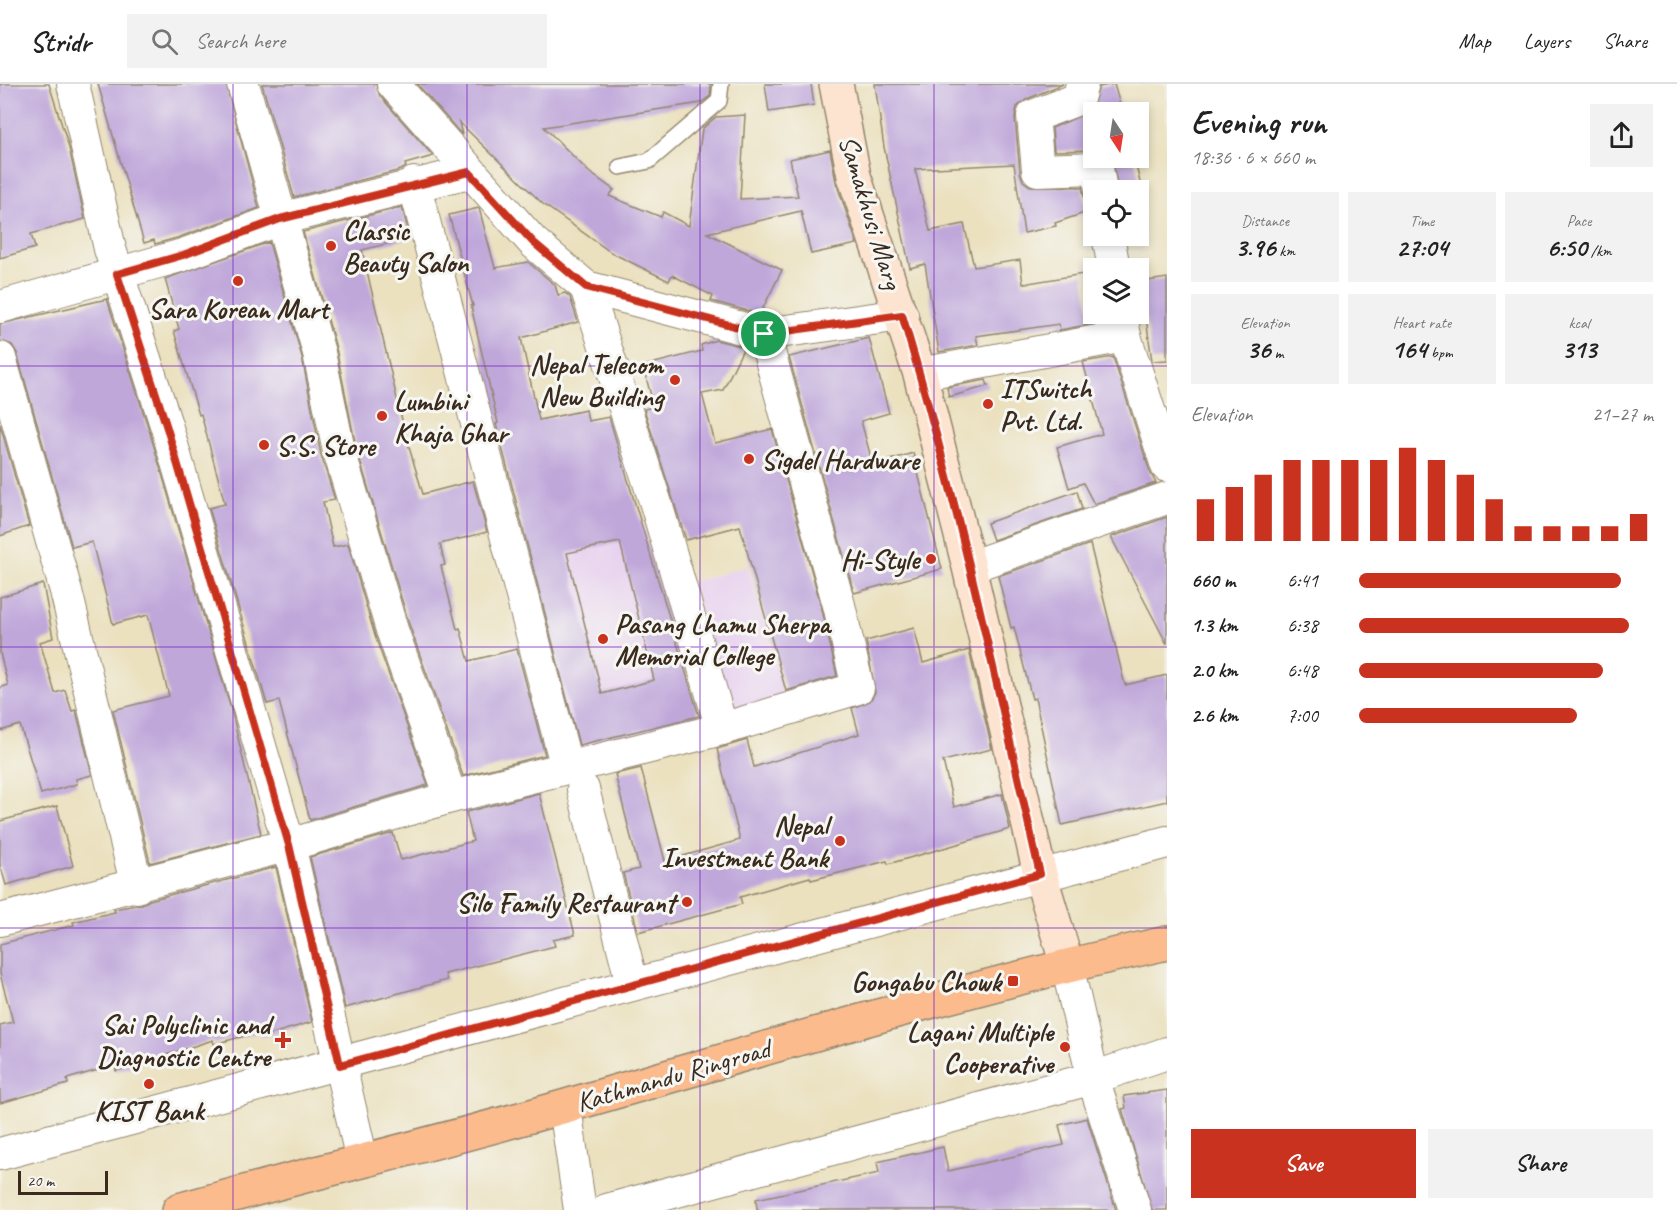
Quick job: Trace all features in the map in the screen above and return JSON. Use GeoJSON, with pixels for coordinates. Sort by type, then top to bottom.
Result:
{"type":"FeatureCollection","features":[{"type":"Feature","properties":{"kind":"highway","name":"Kathmandu Ringroad"},"geometry":{"type":"LineString","coordinates":[[179,1210],[214,1205],[362,1161],[565,1107],[807,1035],[1067,965],[1167,943]]}},
{"type":"Feature","properties":{"kind":"main road","name":"Samakhusi Marg"},"geometry":{"type":"LineString","coordinates":[[836,84],[854,176],[920,374],[969,567],[1040,874],[1067,965]]}},
{"type":"Feature","properties":{"kind":"street"},"geometry":{"type":"LineString","coordinates":[[73,84],[117,274],[167,428],[289,845],[362,1161]]}},
{"type":"Feature","properties":{"kind":"street"},"geometry":{"type":"LineString","coordinates":[[243,84],[319,353],[339,451],[388,619],[451,796]]}},
{"type":"Feature","properties":{"kind":"street"},"geometry":{"type":"LineString","coordinates":[[393,84],[533,242],[586,287],[764,334],[902,315]]}},
{"type":"Feature","properties":{"kind":"street"},"geometry":{"type":"LineString","coordinates":[[1082,84],[1078,99],[1033,116],[1038,170],[1097,168],[1099,180]]}},
{"type":"Feature","properties":{"kind":"street"},"geometry":{"type":"LineString","coordinates":[[0,307],[183,255],[280,219],[414,183],[469,172]]}},
{"type":"Feature","properties":{"kind":"street"},"geometry":{"type":"LineString","coordinates":[[414,183],[632,983]]}},
{"type":"Feature","properties":{"kind":"street"},"geometry":{"type":"LineString","coordinates":[[586,287],[657,507],[722,729]]}},
{"type":"Feature","properties":{"kind":"street"},"geometry":{"type":"LineString","coordinates":[[920,374],[1123,325],[1158,409],[1167,466]]}},
{"type":"Feature","properties":{"kind":"street"},"geometry":{"type":"LineString","coordinates":[[0,920],[137,887],[289,845],[451,796],[575,778],[722,729],[858,688],[839,605],[764,334]]}},
{"type":"Feature","properties":{"kind":"street"},"geometry":{"type":"LineString","coordinates":[[0,358],[66,591],[137,887]]}},
{"type":"Feature","properties":{"kind":"street"},"geometry":{"type":"LineString","coordinates":[[969,567],[1167,498]]}},
{"type":"Feature","properties":{"kind":"street"},"geometry":{"type":"LineString","coordinates":[[0,1154],[340,1065],[632,983],[1167,842]]}},
{"type":"Feature","properties":{"kind":"street"},"geometry":{"type":"LineString","coordinates":[[1067,965],[1093,1078],[1135,1210]]}},
{"type":"Feature","properties":{"kind":"street"},"geometry":{"type":"LineString","coordinates":[[607,1210],[1093,1078],[1167,1053]]}},
{"type":"Feature","properties":{"kind":"street"},"geometry":{"type":"LineString","coordinates":[[565,1107],[580,1210]]}},
{"type":"Feature","properties":{"kind":"lane"},"geometry":{"type":"LineString","coordinates":[[620,167],[649,161],[719,101],[721,84]]}},
{"type":"Feature","properties":{"kind":"shaded area","name":"Pasang Lhamu Sherpa Memorial College"},"geometry":{"type":"Polygon","coordinates":[[[642,517],[698,731],[564,765],[507,547],[642,517]]]}},
{"type":"Feature","properties":{"kind":"shaded area"},"geometry":{"type":"Polygon","coordinates":[[[748,566],[785,696],[728,712],[692,582],[748,566]]]}},
{"type":"Feature","properties":{"kind":"building"},"geometry":{"type":"Polygon","coordinates":[[[0,84],[49,84],[69,148],[85,219],[31,234],[35,248],[0,258],[0,84]]]}},
{"type":"Feature","properties":{"kind":"building"},"geometry":{"type":"Polygon","coordinates":[[[98,84],[226,84],[259,208],[177,238],[155,244],[154,240],[144,243],[98,84]]]}},
{"type":"Feature","properties":{"kind":"building"},"geometry":{"type":"Polygon","coordinates":[[[262,84],[376,84],[380,96],[433,156],[405,164],[406,167],[401,170],[294,197],[262,84]]]}},
{"type":"Feature","properties":{"kind":"building"},"geometry":{"type":"Polygon","coordinates":[[[417,84],[711,84],[710,96],[701,103],[544,127],[589,172],[614,190],[609,196],[661,217],[663,212],[689,226],[702,129],[716,117],[745,115],[740,199],[798,196],[790,159],[830,150],[836,182],[857,244],[811,254],[801,211],[707,233],[782,270],[760,314],[711,301],[713,296],[672,275],[669,281],[612,253],[543,204],[459,122],[462,135],[417,84]]]}},
{"type":"Feature","properties":{"kind":"building"},"geometry":{"type":"Polygon","coordinates":[[[765,84],[811,84],[814,105],[769,112],[765,84]]]}},
{"type":"Feature","properties":{"kind":"building"},"geometry":{"type":"Polygon","coordinates":[[[875,84],[1063,84],[1027,99],[1017,107],[1015,118],[1020,172],[1023,181],[1030,186],[1082,187],[1083,213],[1055,223],[1056,226],[1024,233],[1014,164],[915,169],[930,231],[964,224],[974,267],[1020,260],[1023,284],[1083,274],[1083,324],[1092,324],[1060,330],[1059,324],[976,336],[978,345],[939,352],[925,264],[910,268],[884,147],[875,84]]]}},
{"type":"Feature","properties":{"kind":"building"},"geometry":{"type":"Polygon","coordinates":[[[1114,84],[1119,102],[1094,102],[1099,87],[1114,84]]]}},
{"type":"Feature","properties":{"kind":"building"},"geometry":{"type":"Polygon","coordinates":[[[1083,114],[1083,150],[1054,151],[1052,128],[1083,114]]]}},
{"type":"Feature","properties":{"kind":"building"},"geometry":{"type":"Polygon","coordinates":[[[1114,168],[1136,168],[1140,180],[1116,180],[1114,168]]]}},
{"type":"Feature","properties":{"kind":"building"},"geometry":{"type":"Polygon","coordinates":[[[402,207],[410,238],[362,250],[406,437],[423,494],[473,481],[487,532],[440,544],[445,565],[441,566],[457,629],[460,628],[469,661],[517,649],[545,755],[463,776],[409,624],[356,447],[336,348],[303,232],[402,207]]]}},
{"type":"Feature","properties":{"kind":"building"},"geometry":{"type":"Polygon","coordinates":[[[479,208],[495,268],[528,262],[555,285],[558,295],[565,293],[570,297],[578,322],[521,338],[539,420],[586,410],[588,421],[609,417],[699,716],[579,745],[496,424],[498,423],[471,306],[473,306],[449,215],[479,208]],[[620,542],[567,553],[602,694],[654,680],[620,542]]]}},
{"type":"Feature","properties":{"kind":"building"},"geometry":{"type":"Polygon","coordinates":[[[269,242],[302,357],[321,455],[335,500],[323,502],[333,547],[348,544],[375,636],[428,785],[310,820],[279,701],[267,704],[209,508],[225,504],[201,414],[199,415],[174,331],[179,329],[165,279],[269,242]]]}},
{"type":"Feature","properties":{"kind":"building"},"geometry":{"type":"Polygon","coordinates":[[[1167,278],[1167,360],[1152,361],[1147,324],[1149,324],[1149,281],[1167,278]]]}},
{"type":"Feature","properties":{"kind":"building"},"geometry":{"type":"Polygon","coordinates":[[[107,299],[150,433],[232,713],[261,834],[150,863],[113,710],[169,696],[148,615],[113,624],[92,542],[72,547],[17,353],[12,345],[0,341],[0,324],[107,299]]]}},
{"type":"Feature","properties":{"kind":"building"},"geometry":{"type":"Polygon","coordinates":[[[869,338],[889,413],[861,421],[873,465],[913,453],[942,569],[854,593],[789,357],[869,338]]]}},
{"type":"Feature","properties":{"kind":"building"},"geometry":{"type":"Polygon","coordinates":[[[716,340],[744,347],[723,390],[702,394],[715,443],[772,429],[822,609],[837,676],[786,691],[740,526],[686,540],[644,409],[654,407],[643,366],[702,351],[701,345],[716,340]]]}},
{"type":"Feature","properties":{"kind":"building"},"geometry":{"type":"Polygon","coordinates":[[[1113,357],[1150,472],[1156,483],[1094,504],[1083,483],[1069,488],[1057,447],[1102,434],[1083,362],[1113,357]]]}},
{"type":"Feature","properties":{"kind":"building"},"geometry":{"type":"Polygon","coordinates":[[[986,380],[988,386],[949,397],[947,387],[986,380]]]}},
{"type":"Feature","properties":{"kind":"building"},"geometry":{"type":"Polygon","coordinates":[[[0,424],[29,526],[0,536],[0,424]]]}},
{"type":"Feature","properties":{"kind":"building"},"geometry":{"type":"Polygon","coordinates":[[[1077,491],[1082,509],[993,540],[987,523],[1077,491]]]}},
{"type":"Feature","properties":{"kind":"building"},"geometry":{"type":"Polygon","coordinates":[[[1167,517],[1167,644],[1111,537],[1167,517]]]}},
{"type":"Feature","properties":{"kind":"building"},"geometry":{"type":"Polygon","coordinates":[[[1090,544],[1125,685],[1167,675],[1167,801],[1062,825],[1035,698],[1032,699],[1014,627],[1011,628],[998,576],[1090,544]]]}},
{"type":"Feature","properties":{"kind":"building"},"geometry":{"type":"Polygon","coordinates":[[[43,584],[53,638],[40,642],[55,693],[65,690],[72,711],[76,710],[92,775],[76,779],[77,784],[41,794],[20,725],[0,731],[0,688],[8,685],[0,653],[0,597],[43,584]]]}},
{"type":"Feature","properties":{"kind":"building"},"geometry":{"type":"Polygon","coordinates":[[[914,628],[923,663],[969,650],[992,749],[943,761],[954,807],[1002,794],[1010,829],[888,864],[887,861],[811,880],[810,877],[740,897],[742,904],[638,932],[623,873],[639,869],[615,774],[641,768],[665,861],[740,840],[717,749],[747,740],[754,767],[859,734],[852,708],[870,701],[875,692],[866,641],[914,628]]]}},
{"type":"Feature","properties":{"kind":"building"},"geometry":{"type":"Polygon","coordinates":[[[539,793],[575,935],[553,940],[555,946],[445,974],[447,980],[345,1008],[310,857],[393,833],[401,860],[473,841],[466,812],[539,793]]]}},
{"type":"Feature","properties":{"kind":"building"},"geometry":{"type":"Polygon","coordinates":[[[57,806],[73,866],[6,885],[0,864],[0,821],[57,806]]]}},
{"type":"Feature","properties":{"kind":"building"},"geometry":{"type":"Polygon","coordinates":[[[276,867],[312,1022],[261,1037],[260,1032],[214,1044],[213,1040],[116,1071],[115,1065],[67,1079],[68,1084],[0,1103],[0,1025],[13,1022],[0,974],[0,944],[74,925],[73,922],[115,912],[114,909],[142,904],[276,867]]]}},
{"type":"Feature","properties":{"kind":"building"},"geometry":{"type":"Polygon","coordinates":[[[1167,1090],[1167,1210],[1152,1210],[1122,1109],[1126,1108],[1124,1096],[1167,1090]]]}},
{"type":"Feature","properties":{"kind":"building"},"geometry":{"type":"Polygon","coordinates":[[[1087,1118],[1116,1210],[757,1210],[756,1199],[879,1173],[877,1162],[943,1147],[948,1171],[1064,1145],[1059,1125],[1087,1118]]]}},
{"type":"Feature","properties":{"kind":"place","name":"Classic Beauty Salon"},"geometry":{"type":"Point","coordinates":[331,246]}},
{"type":"Feature","properties":{"kind":"place","name":"Sara Korean Mart"},"geometry":{"type":"Point","coordinates":[238,281]}},
{"type":"Feature","properties":{"kind":"place","name":"Nepal Telecom New Building"},"geometry":{"type":"Point","coordinates":[675,380]}},
{"type":"Feature","properties":{"kind":"place","name":"ITSwitch Pvt. Ltd."},"geometry":{"type":"Point","coordinates":[988,404]}},
{"type":"Feature","properties":{"kind":"place","name":"Lumbini Khaja Ghar"},"geometry":{"type":"Point","coordinates":[382,416]}},
{"type":"Feature","properties":{"kind":"place","name":"S.S. Store"},"geometry":{"type":"Point","coordinates":[264,445]}},
{"type":"Feature","properties":{"kind":"place","name":"Sigdel Hardware"},"geometry":{"type":"Point","coordinates":[749,459]}},
{"type":"Feature","properties":{"kind":"place","name":"Hi-Style"},"geometry":{"type":"Point","coordinates":[931,559]}},
{"type":"Feature","properties":{"kind":"place","name":"Pasang Lhamu Sherpa Memorial College"},"geometry":{"type":"Point","coordinates":[603,639]}},
{"type":"Feature","properties":{"kind":"place","name":"Nepal Investment Bank"},"geometry":{"type":"Point","coordinates":[840,841]}},
{"type":"Feature","properties":{"kind":"place","name":"Silo Family Restaurant"},"geometry":{"type":"Point","coordinates":[687,902]}},
{"type":"Feature","properties":{"kind":"place","name":"Gongabu Chowk"},"geometry":{"type":"Point","coordinates":[1013,981]}},
{"type":"Feature","properties":{"kind":"place","name":"Sai Polyclinic and Diagnostic Centre"},"geometry":{"type":"Point","coordinates":[283,1040]}},
{"type":"Feature","properties":{"kind":"place","name":"Lagani Multiple Cooperative"},"geometry":{"type":"Point","coordinates":[1065,1047]}},
{"type":"Feature","properties":{"kind":"place","name":"KIST Bank"},"geometry":{"type":"Point","coordinates":[149,1084]}},
{"type":"Feature","properties":{"kind":"route"},"geometry":{"type":"LineString","coordinates":[[469,172],[533,242],[586,287],[764,334],[902,315],[920,374],[969,567],[1040,874],[632,983],[340,1065],[332,1040],[289,845],[167,428],[117,274],[183,255],[280,219],[414,183],[469,172]]}}]}
